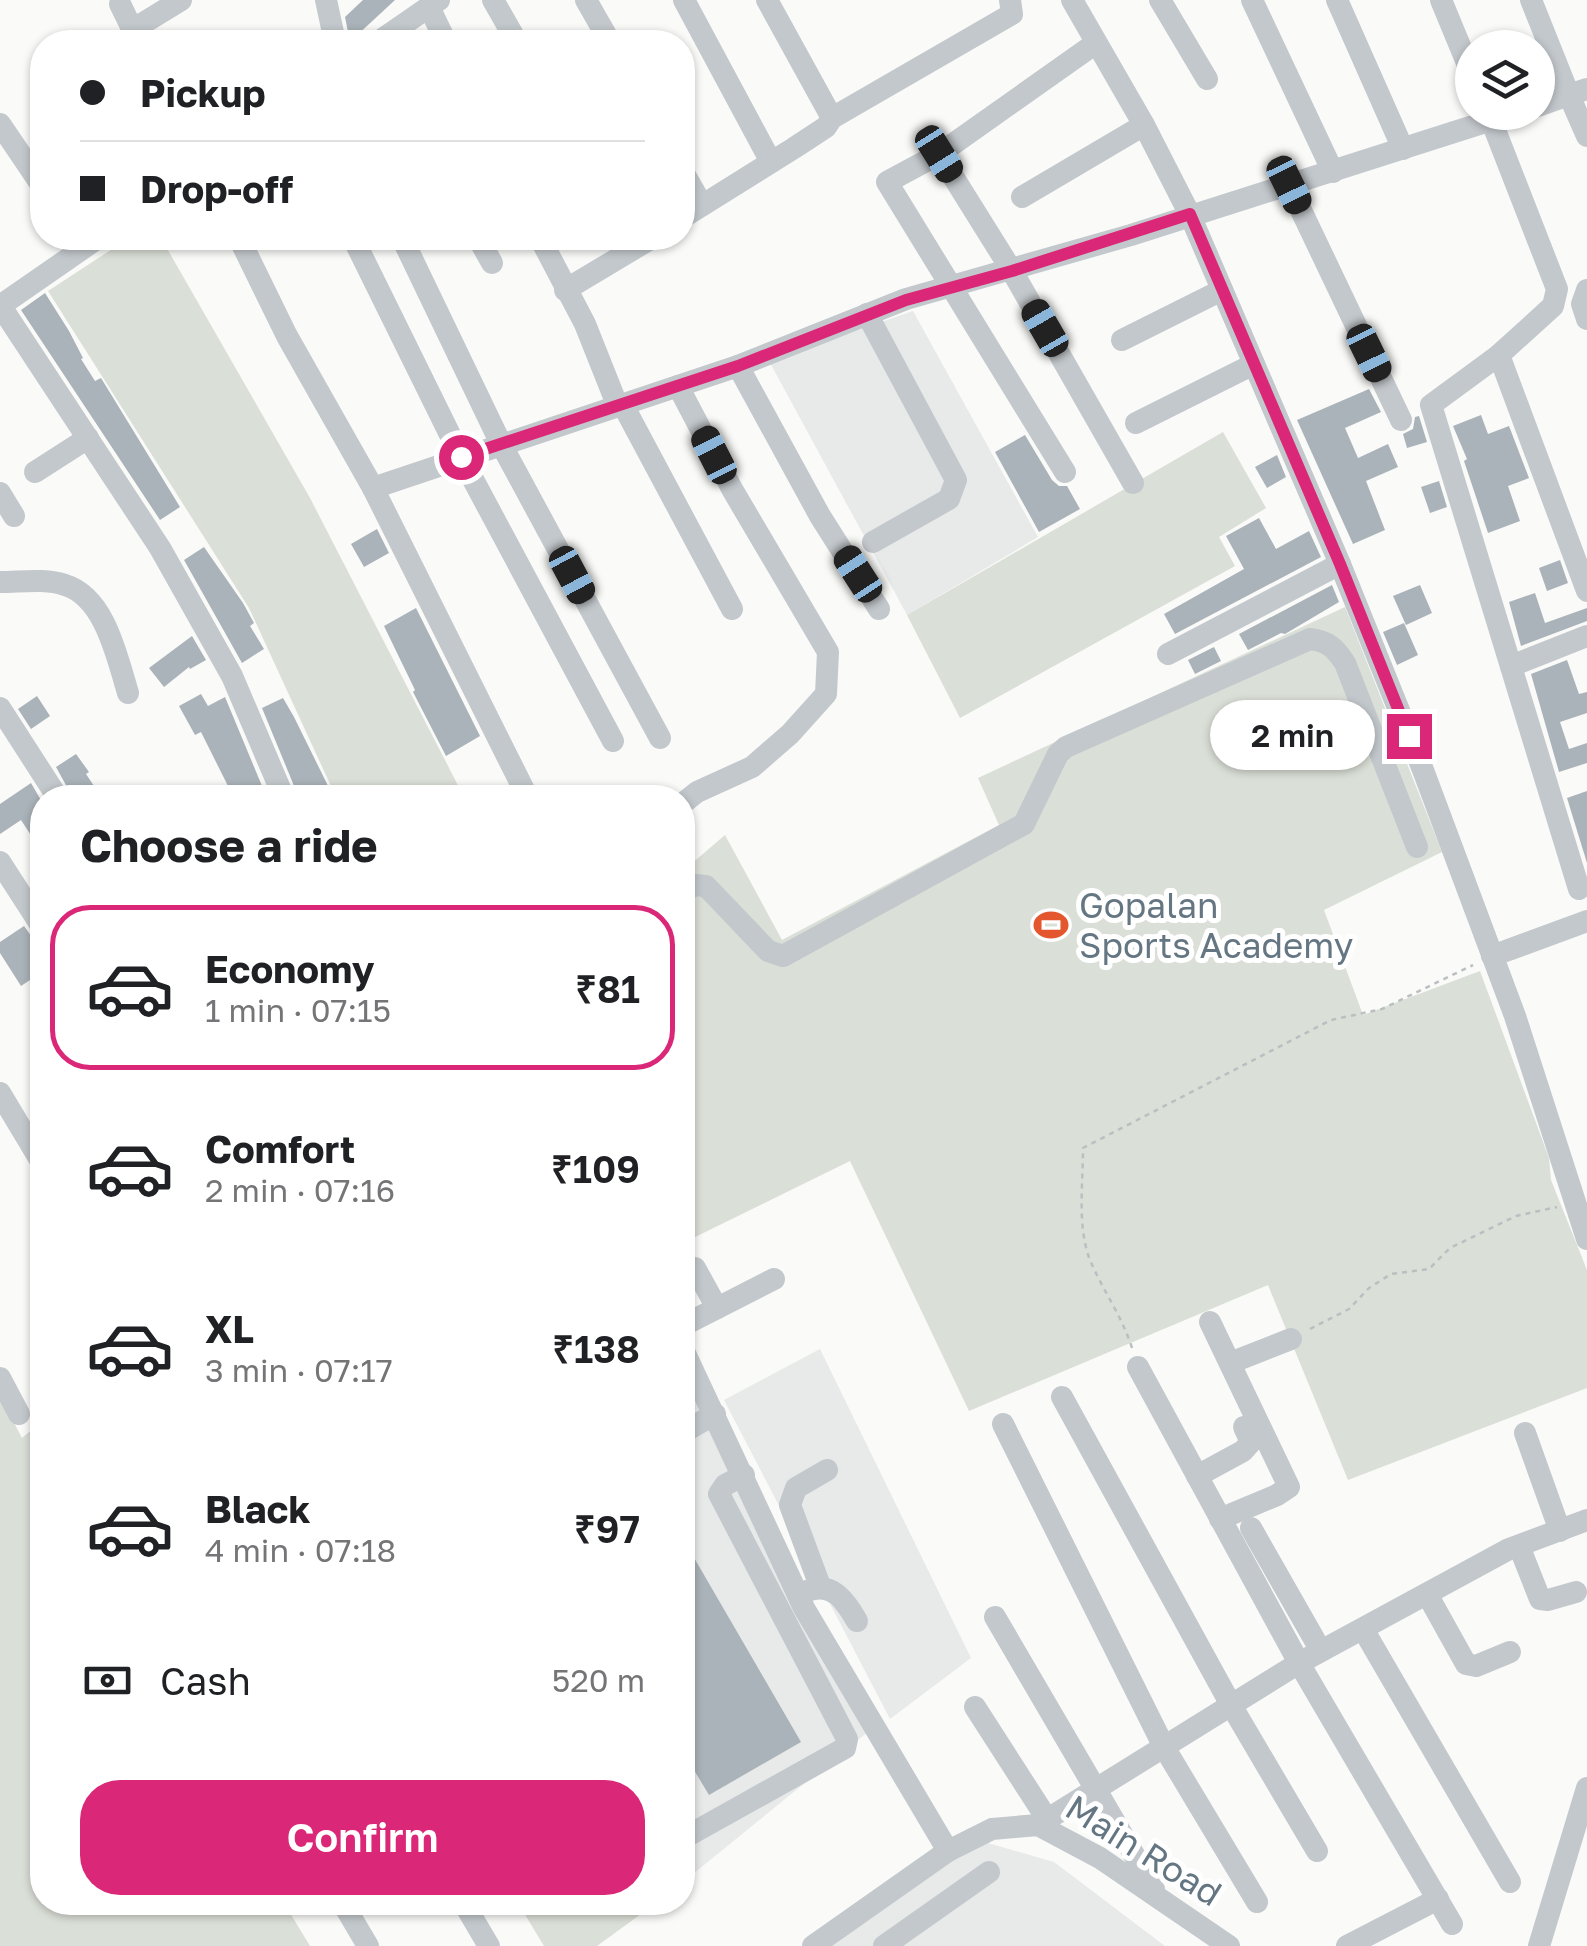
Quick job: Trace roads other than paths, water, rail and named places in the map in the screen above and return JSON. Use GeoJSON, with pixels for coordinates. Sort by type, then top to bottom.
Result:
{"type":"FeatureCollection","features":[{"type":"Feature","properties":{"kind":"street"},"geometry":{"type":"LineString","coordinates":[[143,30],[181,0]]}},
{"type":"Feature","properties":{"kind":"street"},"geometry":{"type":"LineString","coordinates":[[326,0],[332,30]]}},
{"type":"Feature","properties":{"kind":"street"},"geometry":{"type":"LineString","coordinates":[[494,0],[510,30]]}},
{"type":"Feature","properties":{"kind":"street"},"geometry":{"type":"LineString","coordinates":[[586,0],[603,30]]}},
{"type":"Feature","properties":{"kind":"street"},"geometry":{"type":"LineString","coordinates":[[684,0],[771,162]]}},
{"type":"Feature","properties":{"kind":"street"},"geometry":{"type":"LineString","coordinates":[[768,0],[832,118]]}},
{"type":"Feature","properties":{"kind":"street"},"geometry":{"type":"LineString","coordinates":[[695,210],[826,126],[832,118],[1012,14],[1010,0]]}},
{"type":"Feature","properties":{"kind":"street"},"geometry":{"type":"LineString","coordinates":[[1072,0],[1190,214],[1340,564],[1492,956],[1587,1238]]}},
{"type":"Feature","properties":{"kind":"street"},"geometry":{"type":"LineString","coordinates":[[1160,0],[1207,79]]}},
{"type":"Feature","properties":{"kind":"street"},"geometry":{"type":"LineString","coordinates":[[1252,0],[1333,172]]}},
{"type":"Feature","properties":{"kind":"street"},"geometry":{"type":"LineString","coordinates":[[1337,0],[1403,150]]}},
{"type":"Feature","properties":{"kind":"street"},"geometry":{"type":"LineString","coordinates":[[1441,0],[1455,34]]}},
{"type":"Feature","properties":{"kind":"street"},"geometry":{"type":"LineString","coordinates":[[1531,0],[1578,92],[1587,136]]}},
{"type":"Feature","properties":{"kind":"street"},"geometry":{"type":"LineString","coordinates":[[395,30],[434,3],[442,30]]}},
{"type":"Feature","properties":{"kind":"street"},"geometry":{"type":"LineString","coordinates":[[120,4],[132,30]]}},
{"type":"Feature","properties":{"kind":"street"},"geometry":{"type":"LineString","coordinates":[[1065,472],[887,182],[939,154],[1096,43]]}},
{"type":"Feature","properties":{"kind":"street"},"geometry":{"type":"LineString","coordinates":[[0,124],[30,168]]}},
{"type":"Feature","properties":{"kind":"street"},"geometry":{"type":"LineString","coordinates":[[1022,197],[1144,125]]}},
{"type":"Feature","properties":{"kind":"street"},"geometry":{"type":"LineString","coordinates":[[373,488],[738,366],[867,314],[951,286],[1012,271],[1333,172],[1456,130]]}},
{"type":"Feature","properties":{"kind":"street"},"geometry":{"type":"LineString","coordinates":[[1495,130],[1557,289],[1553,306],[1432,405],[1578,889]]}},
{"type":"Feature","properties":{"kind":"street"},"geometry":{"type":"LineString","coordinates":[[939,154],[1012,271],[1133,483]]}},
{"type":"Feature","properties":{"kind":"street"},"geometry":{"type":"LineString","coordinates":[[1289,185],[1401,420]]}},
{"type":"Feature","properties":{"kind":"street"},"geometry":{"type":"LineString","coordinates":[[81,250],[0,306],[160,548],[232,676],[278,785]]}},
{"type":"Feature","properties":{"kind":"street"},"geometry":{"type":"LineString","coordinates":[[245,250],[287,336],[373,488],[522,785]]}},
{"type":"Feature","properties":{"kind":"street"},"geometry":{"type":"LineString","coordinates":[[359,250],[461,457],[613,741]]}},
{"type":"Feature","properties":{"kind":"street"},"geometry":{"type":"LineString","coordinates":[[408,250],[501,444],[660,738]]}},
{"type":"Feature","properties":{"kind":"street"},"geometry":{"type":"LineString","coordinates":[[485,250],[492,263]]}},
{"type":"Feature","properties":{"kind":"street"},"geometry":{"type":"LineString","coordinates":[[546,250],[620,406],[732,609]]}},
{"type":"Feature","properties":{"kind":"street"},"geometry":{"type":"LineString","coordinates":[[566,290],[625,250]]}},
{"type":"Feature","properties":{"kind":"street"},"geometry":{"type":"LineString","coordinates":[[1122,340],[1222,290]]}},
{"type":"Feature","properties":{"kind":"street"},"geometry":{"type":"LineString","coordinates":[[1587,290],[1582,304],[1587,319]]}},
{"type":"Feature","properties":{"kind":"street"},"geometry":{"type":"LineString","coordinates":[[867,314],[956,480],[948,499],[874,542]]}},
{"type":"Feature","properties":{"kind":"street"},"geometry":{"type":"LineString","coordinates":[[1499,354],[1587,591]]}},
{"type":"Feature","properties":{"kind":"street"},"geometry":{"type":"LineString","coordinates":[[1136,423],[1254,364]]}},
{"type":"Feature","properties":{"kind":"street"},"geometry":{"type":"LineString","coordinates":[[738,366],[820,516],[879,609]]}},
{"type":"Feature","properties":{"kind":"street"},"geometry":{"type":"LineString","coordinates":[[678,386],[732,489],[828,652],[826,694],[790,734],[752,767],[695,794]]}},
{"type":"Feature","properties":{"kind":"street"},"geometry":{"type":"LineString","coordinates":[[35,472],[88,438]]}},
{"type":"Feature","properties":{"kind":"street"},"geometry":{"type":"LineString","coordinates":[[0,493],[14,516]]}},
{"type":"Feature","properties":{"kind":"street"},"geometry":{"type":"LineString","coordinates":[[1168,654],[1340,564]]}},
{"type":"Feature","properties":{"kind":"street"},"geometry":{"type":"LineString","coordinates":[[0,582],[50,582],[68,585],[82,595],[106,628],[128,692]]}},
{"type":"Feature","properties":{"kind":"street"},"geometry":{"type":"LineString","coordinates":[[1511,666],[1587,636]]}},
{"type":"Feature","properties":{"kind":"street"},"geometry":{"type":"LineString","coordinates":[[695,886],[706,886],[768,951],[783,956],[1024,824],[1058,754],[1066,748],[1310,639],[1324,640],[1345,662],[1417,847]]}},
{"type":"Feature","properties":{"kind":"street"},"geometry":{"type":"LineString","coordinates":[[0,708],[50,785]]}},
{"type":"Feature","properties":{"kind":"street"},"geometry":{"type":"LineString","coordinates":[[0,862],[30,908]]}},
{"type":"Feature","properties":{"kind":"street"},"geometry":{"type":"LineString","coordinates":[[1492,956],[1587,921]]}},
{"type":"Feature","properties":{"kind":"street"},"geometry":{"type":"LineString","coordinates":[[0,1093],[30,1143]]}},
{"type":"Feature","properties":{"kind":"street"},"geometry":{"type":"LineString","coordinates":[[695,1268],[717,1308]]}},
{"type":"Feature","properties":{"kind":"street"},"geometry":{"type":"LineString","coordinates":[[695,1319],[774,1280]]}},
{"type":"Feature","properties":{"kind":"street"},"geometry":{"type":"LineString","coordinates":[[1210,1322],[1289,1486],[1277,1496],[1220,1518]]}},
{"type":"Feature","properties":{"kind":"street"},"geometry":{"type":"LineString","coordinates":[[1230,1363],[1291,1339]]}},
{"type":"Feature","properties":{"kind":"street"},"geometry":{"type":"LineString","coordinates":[[1138,1368],[1299,1663],[1452,1924]]}},
{"type":"Feature","properties":{"kind":"street"},"geometry":{"type":"LineString","coordinates":[[695,1374],[744,1475],[948,1851]]}},
{"type":"Feature","properties":{"kind":"street"},"geometry":{"type":"LineString","coordinates":[[0,1378],[19,1414]]}},
{"type":"Feature","properties":{"kind":"street"},"geometry":{"type":"LineString","coordinates":[[1062,1397],[1231,1705],[1317,1850]]}},
{"type":"Feature","properties":{"kind":"street"},"geometry":{"type":"LineString","coordinates":[[695,1426],[715,1414]]}},
{"type":"Feature","properties":{"kind":"street"},"geometry":{"type":"LineString","coordinates":[[1004,1424],[1164,1747],[1257,1902]]}},
{"type":"Feature","properties":{"kind":"street"},"geometry":{"type":"LineString","coordinates":[[1197,1476],[1243,1451],[1250,1442],[1244,1427]]}},
{"type":"Feature","properties":{"kind":"street"},"geometry":{"type":"LineString","coordinates":[[1525,1434],[1560,1531]]}},
{"type":"Feature","properties":{"kind":"street"},"geometry":{"type":"LineString","coordinates":[[809,1590],[791,1497],[796,1488],[827,1470]]}},
{"type":"Feature","properties":{"kind":"street"},"geometry":{"type":"LineString","coordinates":[[695,1832],[847,1744],[719,1494],[725,1485],[744,1475]]}},
{"type":"Feature","properties":{"kind":"street"},"geometry":{"type":"LineString","coordinates":[[975,1707],[1042,1822],[1362,1628],[1519,1546],[1587,1520]]}},
{"type":"Feature","properties":{"kind":"street"},"geometry":{"type":"LineString","coordinates":[[1251,1528],[1321,1652]]}},
{"type":"Feature","properties":{"kind":"street"},"geometry":{"type":"LineString","coordinates":[[1519,1546],[1540,1599],[1576,1592]]}},
{"type":"Feature","properties":{"kind":"street"},"geometry":{"type":"LineString","coordinates":[[809,1590],[832,1590],[845,1601],[857,1621]]}},
{"type":"Feature","properties":{"kind":"street"},"geometry":{"type":"LineString","coordinates":[[1427,1594],[1466,1664],[1476,1666],[1510,1652]]}},
{"type":"Feature","properties":{"kind":"street"},"geometry":{"type":"LineString","coordinates":[[994,1617],[1159,1896]]}},
{"type":"Feature","properties":{"kind":"street"},"geometry":{"type":"LineString","coordinates":[[1362,1628],[1510,1882]]}},
{"type":"Feature","properties":{"kind":"street"},"geometry":{"type":"LineString","coordinates":[[1539,1946],[1587,1788]]}},
{"type":"Feature","properties":{"kind":"street","name":"Main Road"},"geometry":{"type":"LineString","coordinates":[[813,1946],[948,1851],[992,1829],[1042,1822],[1159,1896],[1214,1943]]}},
{"type":"Feature","properties":{"kind":"street"},"geometry":{"type":"LineString","coordinates":[[884,1946],[990,1872]]}},
{"type":"Feature","properties":{"kind":"street"},"geometry":{"type":"LineString","coordinates":[[1348,1946],[1438,1899]]}},
{"type":"Feature","properties":{"kind":"street"},"geometry":{"type":"LineString","coordinates":[[350,1915],[368,1946]]}},
{"type":"Feature","properties":{"kind":"street"},"geometry":{"type":"LineString","coordinates":[[471,1915],[489,1946]]}},
{"type":"Feature","properties":{"kind":"place","name":"Gopalan Sports Academy"},"geometry":{"type":"Point","coordinates":[1051,925]}}]}
